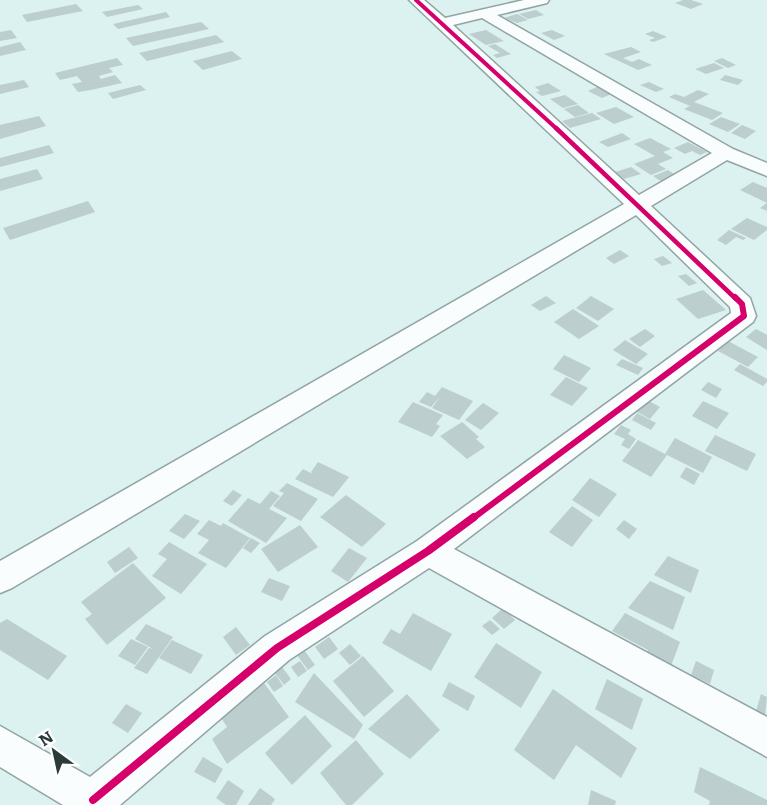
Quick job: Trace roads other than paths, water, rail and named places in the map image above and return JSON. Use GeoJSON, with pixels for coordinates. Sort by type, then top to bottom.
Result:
{"type":"FeatureCollection","features":[{"type":"Feature","properties":{"kind":"street"},"geometry":{"type":"LineString","coordinates":[[0,745],[96,803],[277,648],[428,550],[744,316],[742,304],[416,0]]}},
{"type":"Feature","properties":{"kind":"street"},"geometry":{"type":"LineString","coordinates":[[442,23],[542,0]]}},
{"type":"Feature","properties":{"kind":"street"},"geometry":{"type":"LineString","coordinates":[[485,14],[726,153],[767,170]]}},
{"type":"Feature","properties":{"kind":"street"},"geometry":{"type":"LineString","coordinates":[[0,578],[726,153]]}},
{"type":"Feature","properties":{"kind":"street"},"geometry":{"type":"LineString","coordinates":[[428,550],[767,738]]}}]}
